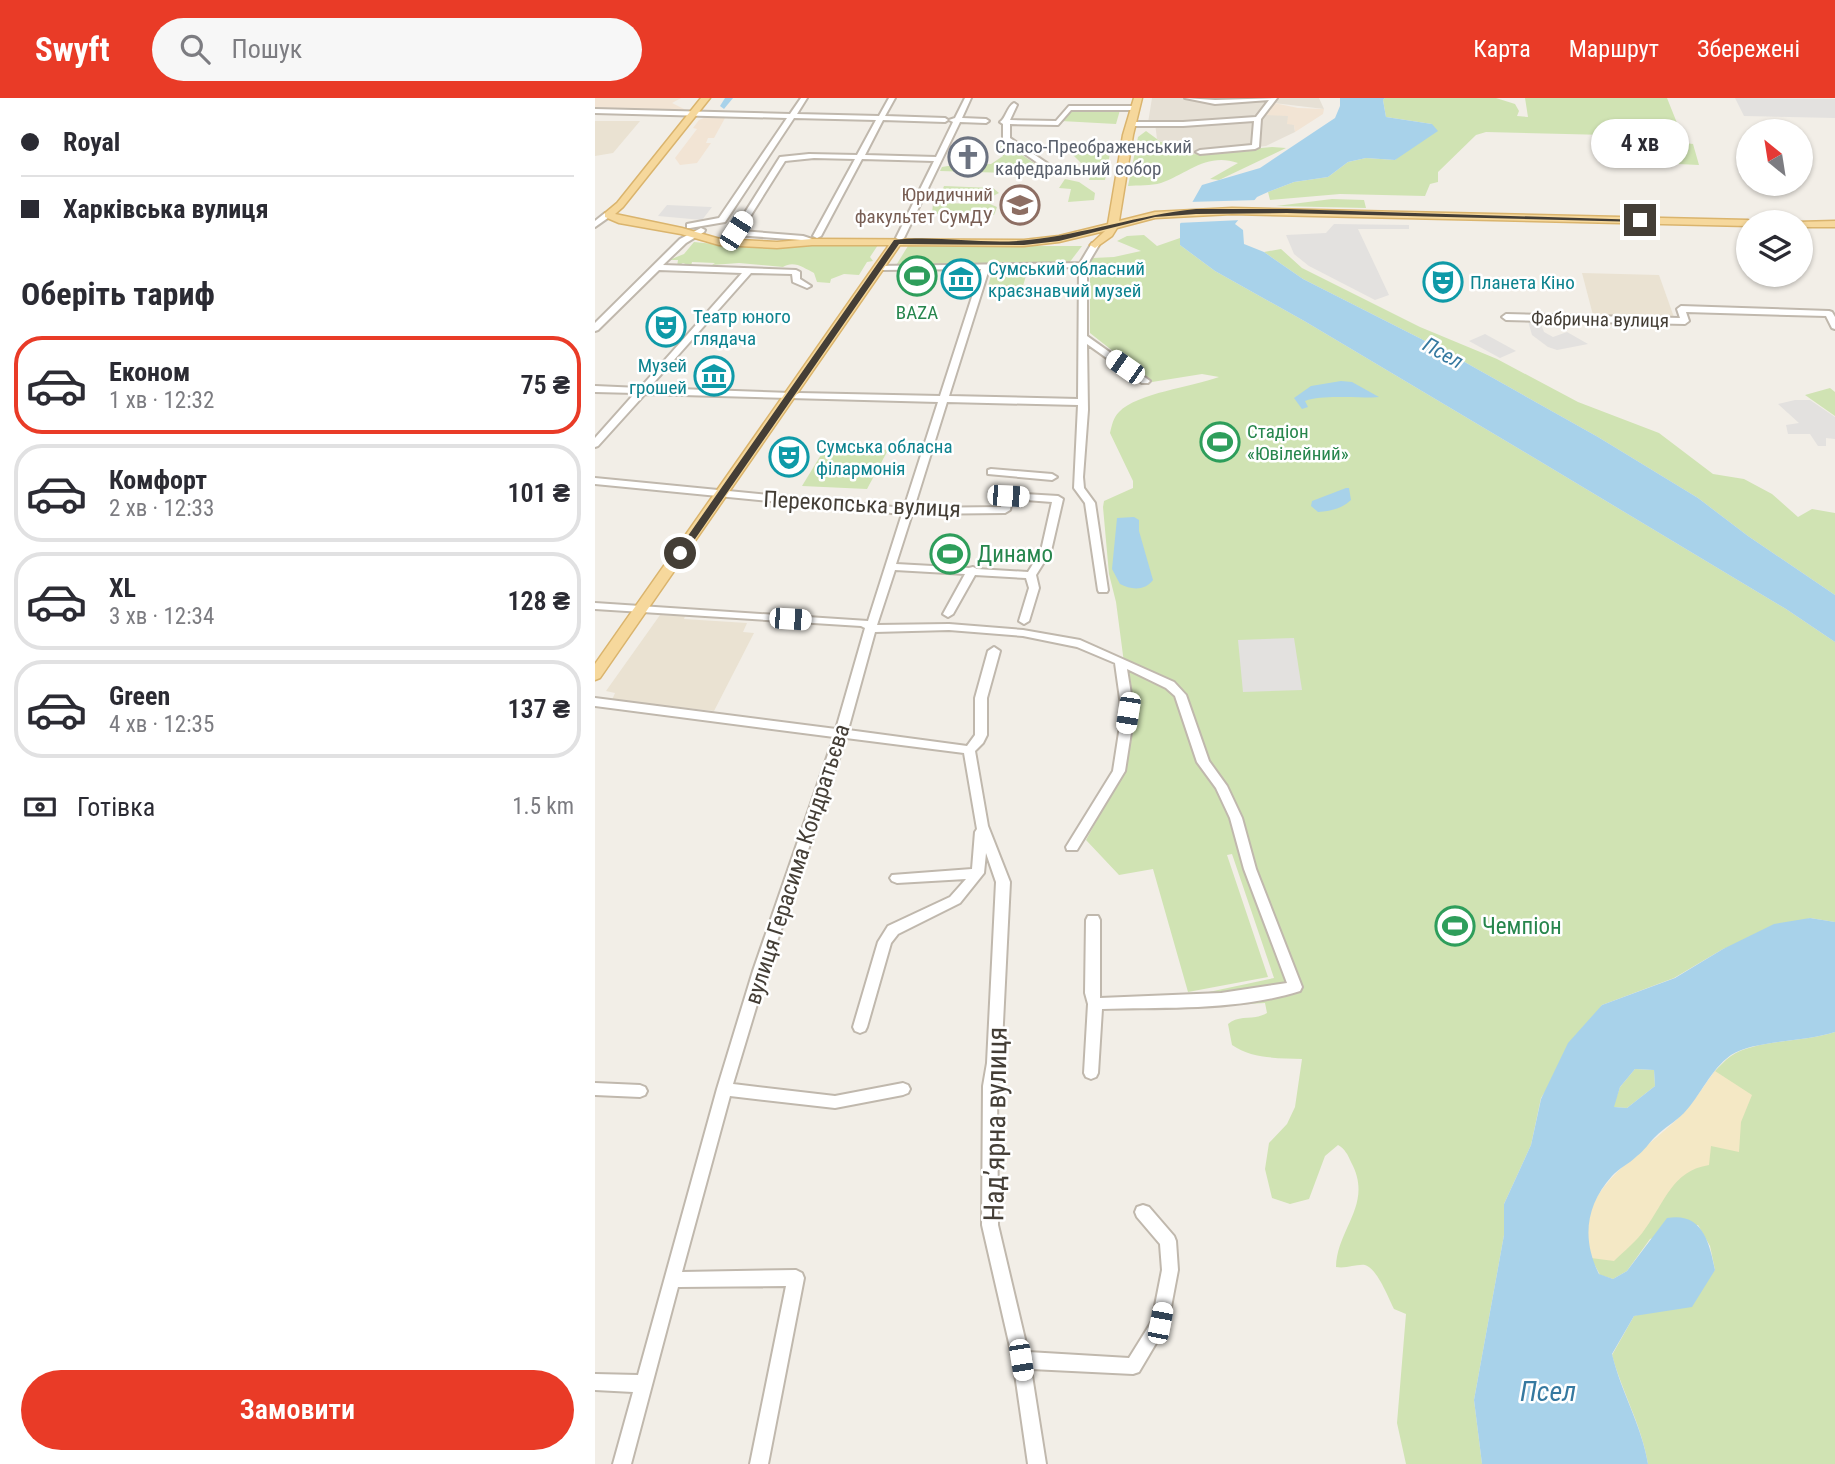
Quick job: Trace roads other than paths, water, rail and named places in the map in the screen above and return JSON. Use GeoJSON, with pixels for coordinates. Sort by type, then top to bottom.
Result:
{"type":"FeatureCollection","features":[{"type":"Feature","properties":{"kind":"main road"},"geometry":{"type":"LineString","coordinates":[[608,215],[620,205],[706,98]]}},
{"type":"Feature","properties":{"kind":"main road"},"geometry":{"type":"LineString","coordinates":[[1093,246],[1108,234],[1113,225],[1138,98]]}},
{"type":"Feature","properties":{"kind":"main road"},"geometry":{"type":"LineString","coordinates":[[1118,200],[1129,209],[1152,214]]}},
{"type":"Feature","properties":{"kind":"main road"},"geometry":{"type":"LineString","coordinates":[[1074,235],[1098,221],[1118,200]]}},
{"type":"Feature","properties":{"kind":"main road"},"geometry":{"type":"LineString","coordinates":[[595,213],[619,220],[694,230],[740,244],[777,245],[815,239],[1024,243],[1059,239],[1152,214],[1196,212],[1265,211],[1736,223]]}},
{"type":"Feature","properties":{"kind":"main road"},"geometry":{"type":"LineString","coordinates":[[1093,246],[1152,214]]}},
{"type":"Feature","properties":{"kind":"main road"},"geometry":{"type":"LineString","coordinates":[[1813,224],[1835,224]]}},
{"type":"Feature","properties":{"kind":"main road"},"geometry":{"type":"LineString","coordinates":[[595,675],[721,495],[795,396],[899,239]]}},
{"type":"Feature","properties":{"kind":"main road"},"geometry":{"type":"LineString","coordinates":[[1059,239],[1081,241],[1093,246]]}},
{"type":"Feature","properties":{"kind":"street"},"geometry":{"type":"LineString","coordinates":[[595,328],[694,230],[722,220],[804,98]]}},
{"type":"Feature","properties":{"kind":"street"},"geometry":{"type":"LineString","coordinates":[[815,156],[783,159],[736,233],[815,239],[892,98]]}},
{"type":"Feature","properties":{"kind":"street"},"geometry":{"type":"LineString","coordinates":[[899,239],[968,98]]}},
{"type":"Feature","properties":{"kind":"street"},"geometry":{"type":"LineString","coordinates":[[1188,98],[1215,102],[1269,98]]}},
{"type":"Feature","properties":{"kind":"street"},"geometry":{"type":"LineString","coordinates":[[1200,152],[1255,147],[1258,119],[1274,98]]}},
{"type":"Feature","properties":{"kind":"street"},"geometry":{"type":"LineString","coordinates":[[1014,105],[1004,122],[1007,139],[1051,170]]}},
{"type":"Feature","properties":{"kind":"street"},"geometry":{"type":"LineString","coordinates":[[1004,122],[1058,122],[1069,108],[1135,108]]}},
{"type":"Feature","properties":{"kind":"street"},"geometry":{"type":"LineString","coordinates":[[595,111],[986,121]]}},
{"type":"Feature","properties":{"kind":"street"},"geometry":{"type":"LineString","coordinates":[[1131,124],[1258,119]]}},
{"type":"Feature","properties":{"kind":"street"},"geometry":{"type":"LineString","coordinates":[[766,156],[938,159]]}},
{"type":"Feature","properties":{"kind":"street"},"geometry":{"type":"LineString","coordinates":[[595,225],[608,215]]}},
{"type":"Feature","properties":{"kind":"street"},"geometry":{"type":"LineString","coordinates":[[1093,246],[1083,265],[1083,402],[1079,488],[1090,503],[1103,590]]}},
{"type":"Feature","properties":{"kind":"street"},"geometry":{"type":"LineString","coordinates":[[880,268],[1083,265]]}},
{"type":"Feature","properties":{"kind":"street"},"geometry":{"type":"LineString","coordinates":[[656,267],[797,272],[796,280],[807,286]]}},
{"type":"Feature","properties":{"kind":"street","name":"вулиця Герасима Кондратьєва"},"geometry":{"type":"LineString","coordinates":[[622,1464],[724,1089],[760,971],[841,734],[907,510],[985,268]]}},
{"type":"Feature","properties":{"kind":"street"},"geometry":{"type":"LineString","coordinates":[[595,444],[748,271]]}},
{"type":"Feature","properties":{"kind":"street","name":"Фабрична вулиця"},"geometry":{"type":"LineString","coordinates":[[1506,317],[1685,321],[1681,309],[1694,309],[1829,314],[1835,326]]}},
{"type":"Feature","properties":{"kind":"street"},"geometry":{"type":"LineString","coordinates":[[1083,337],[1145,381]]}},
{"type":"Feature","properties":{"kind":"street"},"geometry":{"type":"LineString","coordinates":[[595,389],[1083,402]]}},
{"type":"Feature","properties":{"kind":"street"},"geometry":{"type":"LineString","coordinates":[[991,472],[1052,477]]}},
{"type":"Feature","properties":{"kind":"street"},"geometry":{"type":"LineString","coordinates":[[1013,473],[1008,496],[1058,499],[1047,551],[1031,575],[1034,588],[1024,621]]}},
{"type":"Feature","properties":{"kind":"street","name":"Перекопська вулиця"},"geometry":{"type":"LineString","coordinates":[[595,481],[721,495],[907,510],[1005,510],[1008,496]]}},
{"type":"Feature","properties":{"kind":"street"},"geometry":{"type":"LineString","coordinates":[[890,567],[1031,575]]}},
{"type":"Feature","properties":{"kind":"street"},"geometry":{"type":"LineString","coordinates":[[948,614],[972,570]]}},
{"type":"Feature","properties":{"kind":"street"},"geometry":{"type":"LineString","coordinates":[[595,606],[863,623],[871,628],[949,627],[1023,633],[1080,644],[1170,685],[1180,695],[1203,762],[1221,786],[1235,818],[1250,869],[1295,987],[1271,993],[1095,1004]]}},
{"type":"Feature","properties":{"kind":"street"},"geometry":{"type":"LineString","coordinates":[[595,702],[969,750],[977,745],[983,725],[979,707],[994,651]]}},
{"type":"Feature","properties":{"kind":"street"},"geometry":{"type":"LineString","coordinates":[[1072,847],[1119,771],[1128,713],[1120,660]]}},
{"type":"Feature","properties":{"kind":"street","name":"Надʼярна вулиця"},"geometry":{"type":"LineString","coordinates":[[969,750],[982,826],[1003,882],[994,1063],[990,1086],[991,1225],[1021,1360],[1037,1464]]}},
{"type":"Feature","properties":{"kind":"street","name":"Надʼярна вулиця"},"geometry":{"type":"LineString","coordinates":[[978,873],[982,826]]}},
{"type":"Feature","properties":{"kind":"street"},"geometry":{"type":"LineString","coordinates":[[897,878],[978,873]]}},
{"type":"Feature","properties":{"kind":"street"},"geometry":{"type":"LineString","coordinates":[[860,1027],[885,942],[893,930],[955,900],[978,873]]}},
{"type":"Feature","properties":{"kind":"street"},"geometry":{"type":"LineString","coordinates":[[1091,1073],[1095,1004],[1092,993],[1093,920]]}},
{"type":"Feature","properties":{"kind":"street"},"geometry":{"type":"LineString","coordinates":[[595,1089],[640,1091]]}},
{"type":"Feature","properties":{"kind":"street"},"geometry":{"type":"LineString","coordinates":[[724,1089],[835,1102],[903,1089]]}},
{"type":"Feature","properties":{"kind":"street"},"geometry":{"type":"LineString","coordinates":[[1021,1360],[1133,1366],[1160,1323],[1170,1270],[1168,1241],[1143,1212]]}},
{"type":"Feature","properties":{"kind":"street"},"geometry":{"type":"LineString","coordinates":[[672,1280],[796,1278],[759,1464]]}},
{"type":"Feature","properties":{"kind":"street"},"geometry":{"type":"LineString","coordinates":[[595,1382],[643,1384]]}},
{"type":"Feature","properties":{"kind":"water","name":"Псел"},"geometry":{"type":"Polygon","coordinates":[[[1340,98],[1385,98],[1383,100],[1386,117],[1432,124],[1438,131],[1395,160],[1366,158],[1348,162],[1328,177],[1294,182],[1257,197],[1235,224],[1243,230],[1244,244],[1264,252],[1303,279],[1445,351],[1598,437],[1698,498],[1748,536],[1835,595],[1835,642],[1786,609],[1521,450],[1215,271],[1180,245],[1180,224],[1202,185],[1260,168],[1335,118],[1340,98]]]}},
{"type":"Feature","properties":{"kind":"water"},"geometry":{"type":"Polygon","coordinates":[[[1352,382],[1379,397],[1313,399],[1305,401],[1308,407],[1302,409],[1294,398],[1311,386],[1352,382]]]}},
{"type":"Feature","properties":{"kind":"water"},"geometry":{"type":"Polygon","coordinates":[[[1349,488],[1351,500],[1343,506],[1318,512],[1311,506],[1312,501],[1349,488]]]}},
{"type":"Feature","properties":{"kind":"water"},"geometry":{"type":"Polygon","coordinates":[[[1134,517],[1139,520],[1139,531],[1153,580],[1150,584],[1138,588],[1120,584],[1112,569],[1117,518],[1134,517]]]}},
{"type":"Feature","properties":{"kind":"water","name":"Псел"},"geometry":{"type":"Polygon","coordinates":[[[1810,918],[1835,922],[1835,1032],[1753,1046],[1731,1055],[1717,1068],[1684,1113],[1612,1176],[1596,1199],[1592,1211],[1589,1224],[1590,1249],[1599,1274],[1613,1279],[1627,1271],[1667,1218],[1679,1217],[1696,1224],[1706,1239],[1713,1259],[1715,1270],[1692,1307],[1634,1316],[1612,1354],[1648,1464],[1482,1464],[1474,1400],[1504,1235],[1504,1204],[1531,1145],[1541,1099],[1568,1043],[1602,1005],[1675,978],[1723,949],[1774,924],[1810,918]],[[1635,1069],[1620,1087],[1614,1107],[1627,1108],[1655,1086],[1654,1070],[1635,1069]]]}},
{"type":"Feature","properties":{"kind":"waterway"},"geometry":{"type":"LineString","coordinates":[[724,106],[729,98]]}},
{"type":"Feature","properties":{"kind":"place","name":"Спасо-Преображенський кафедральний собор"},"geometry":{"type":"Point","coordinates":[968,157]}},
{"type":"Feature","properties":{"kind":"place","name":"Юридичний факультет СумДУ"},"geometry":{"type":"Point","coordinates":[1020,205]}},
{"type":"Feature","properties":{"kind":"place","name":"BAZA"},"geometry":{"type":"Point","coordinates":[917,276]}},
{"type":"Feature","properties":{"kind":"place","name":"Сумський обласний краєзнавчий музей"},"geometry":{"type":"Point","coordinates":[961,279]}},
{"type":"Feature","properties":{"kind":"place","name":"Планета Кіно"},"geometry":{"type":"Point","coordinates":[1443,282]}},
{"type":"Feature","properties":{"kind":"place","name":"Театр юного глядача"},"geometry":{"type":"Point","coordinates":[666,327]}},
{"type":"Feature","properties":{"kind":"place","name":"Музей грошей"},"geometry":{"type":"Point","coordinates":[714,376]}},
{"type":"Feature","properties":{"kind":"place","name":"Стадіон «Ювілейний»"},"geometry":{"type":"Point","coordinates":[1220,442]}},
{"type":"Feature","properties":{"kind":"place","name":"Сумська обласна філармонія"},"geometry":{"type":"Point","coordinates":[789,457]}},
{"type":"Feature","properties":{"kind":"place","name":"Динамо"},"geometry":{"type":"Point","coordinates":[950,554]}},
{"type":"Feature","properties":{"kind":"place","name":"Чемпіон"},"geometry":{"type":"Point","coordinates":[1455,926]}}]}
